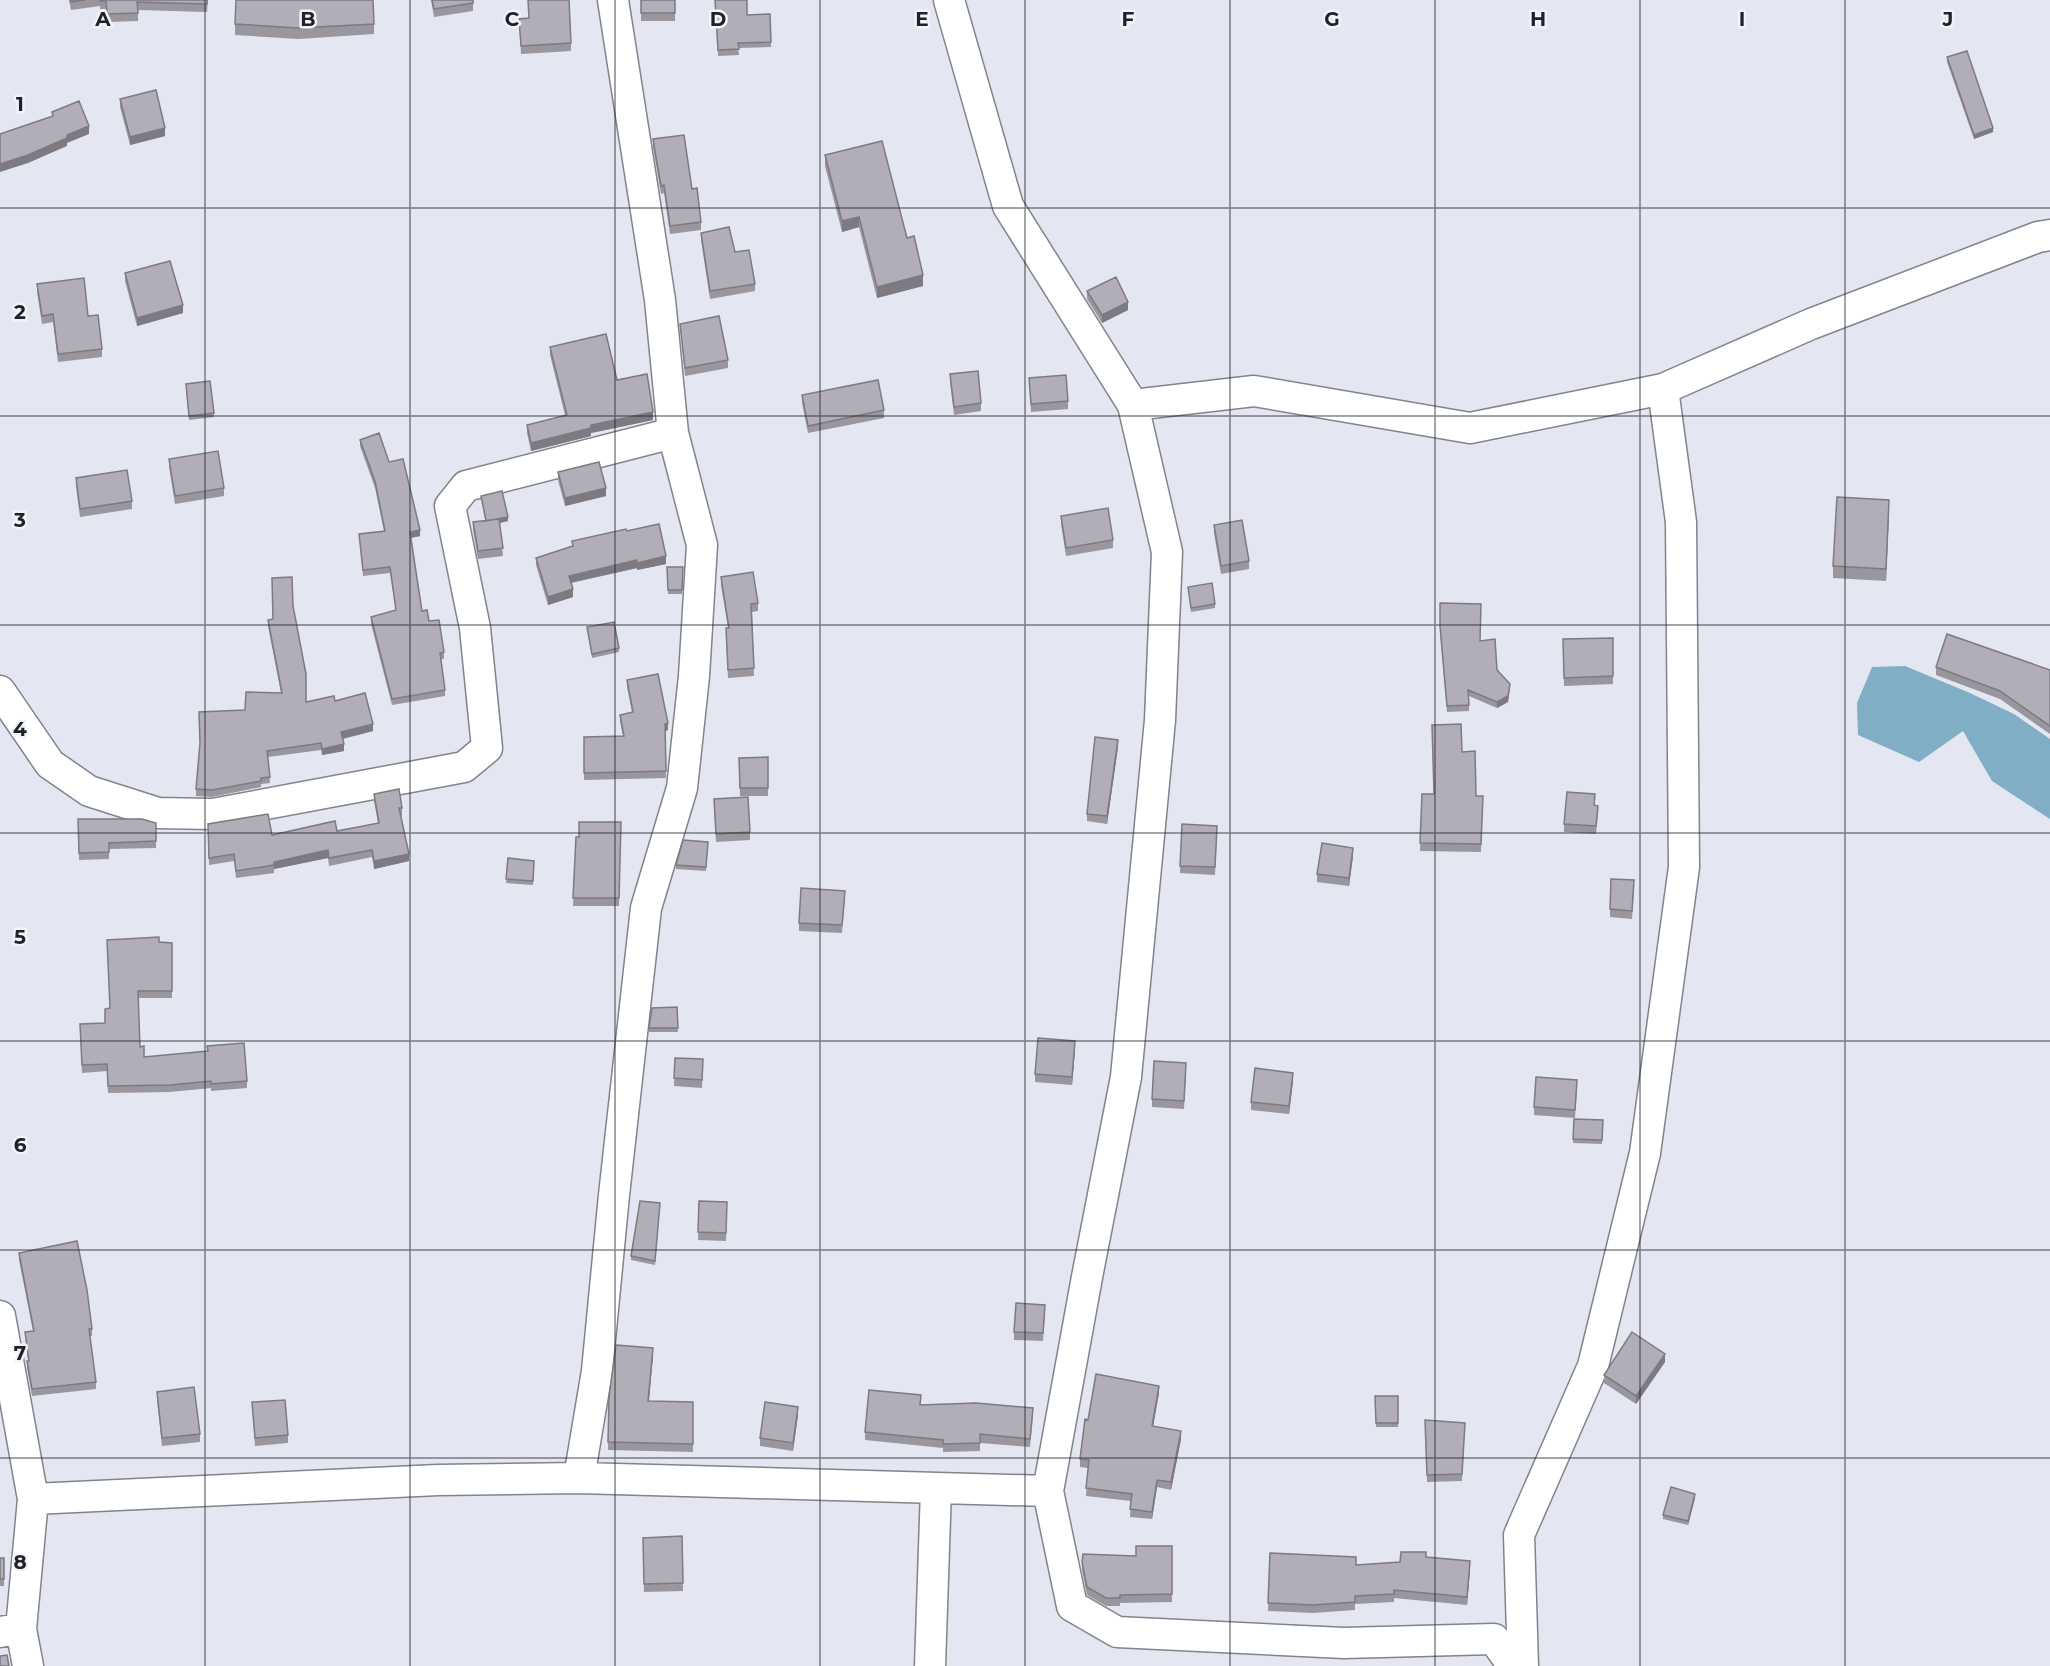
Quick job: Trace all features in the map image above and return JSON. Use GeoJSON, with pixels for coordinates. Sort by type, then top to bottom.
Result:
{"type":"FeatureCollection","features":[{"type":"Feature","properties":{"kind":"street"},"geometry":{"type":"LineString","coordinates":[[579,1478],[597,1371],[646,908],[682,788],[694,675],[702,545],[673,432],[660,300],[614,0]]}},
{"type":"Feature","properties":{"kind":"street"},"geometry":{"type":"LineString","coordinates":[[949,0],[1008,206],[1132,405],[1167,552],[1160,720],[1126,1077],[1048,1491],[1072,1606],[1117,1632],[1344,1643],[1494,1639],[1513,1666]]}},
{"type":"Feature","properties":{"kind":"street"},"geometry":{"type":"LineString","coordinates":[[1132,405],[1254,391],[1470,428],[1663,389],[1811,324],[2038,237],[2050,235]]}},
{"type":"Feature","properties":{"kind":"street"},"geometry":{"type":"LineString","coordinates":[[1523,1666],[1519,1535],[1596,1355],[1645,1153],[1684,867],[1681,522],[1663,389]]}},
{"type":"Feature","properties":{"kind":"street"},"geometry":{"type":"LineString","coordinates":[[0,691],[50,764],[88,791],[158,813],[213,814],[464,767],[487,748],[475,628],[450,506],[466,486],[673,432]]}},
{"type":"Feature","properties":{"kind":"street"},"geometry":{"type":"LineString","coordinates":[[0,1316],[33,1499],[10,1630],[28,1666]]}},
{"type":"Feature","properties":{"kind":"street"},"geometry":{"type":"LineString","coordinates":[[33,1499],[438,1480],[579,1478],[1048,1491]]}},
{"type":"Feature","properties":{"kind":"street"},"geometry":{"type":"LineString","coordinates":[[930,1666],[936,1488]]}},
{"type":"Feature","properties":{"kind":"water"},"geometry":{"type":"Polygon","coordinates":[[[1905,666],[2014,714],[2050,739],[2050,819],[1992,781],[1963,731],[1919,762],[1858,735],[1857,703],[1872,667],[1905,666]]]}},
{"type":"Feature","properties":{"kind":"building"},"geometry":{"type":"Polygon","coordinates":[[[100,0],[207,0],[207,4],[137,2],[138,13],[107,14],[106,1],[100,0]]]}},
{"type":"Feature","properties":{"kind":"building"},"geometry":{"type":"Polygon","coordinates":[[[236,0],[373,0],[374,24],[298,28],[235,24],[236,0]]]}},
{"type":"Feature","properties":{"kind":"building"},"geometry":{"type":"Polygon","coordinates":[[[432,0],[473,0],[473,3],[434,9],[432,0]]]}},
{"type":"Feature","properties":{"kind":"building"},"geometry":{"type":"Polygon","coordinates":[[[528,0],[569,0],[571,43],[521,46],[519,19],[529,18],[528,0]]]}},
{"type":"Feature","properties":{"kind":"building"},"geometry":{"type":"Polygon","coordinates":[[[641,0],[675,0],[675,13],[641,13],[641,0]]]}},
{"type":"Feature","properties":{"kind":"building"},"geometry":{"type":"Polygon","coordinates":[[[715,0],[747,0],[747,15],[770,14],[771,42],[738,43],[739,49],[718,50],[715,0]]]}},
{"type":"Feature","properties":{"kind":"building"},"geometry":{"type":"Polygon","coordinates":[[[1967,51],[1993,128],[1974,135],[1947,57],[1967,51]]]}},
{"type":"Feature","properties":{"kind":"building"},"geometry":{"type":"Polygon","coordinates":[[[156,90],[165,128],[130,137],[120,99],[156,90]]]}},
{"type":"Feature","properties":{"kind":"building"},"geometry":{"type":"Polygon","coordinates":[[[79,101],[89,126],[28,155],[0,164],[0,134],[53,116],[52,112],[79,101]]]}},
{"type":"Feature","properties":{"kind":"building"},"geometry":{"type":"Polygon","coordinates":[[[684,135],[692,189],[697,188],[701,222],[670,226],[664,185],[661,186],[653,139],[684,135]]]}},
{"type":"Feature","properties":{"kind":"building"},"geometry":{"type":"Polygon","coordinates":[[[882,141],[907,238],[914,236],[923,275],[877,287],[859,217],[842,221],[825,155],[882,141]]]}},
{"type":"Feature","properties":{"kind":"building"},"geometry":{"type":"Polygon","coordinates":[[[729,227],[735,252],[749,250],[755,284],[710,291],[701,233],[729,227]]]}},
{"type":"Feature","properties":{"kind":"building"},"geometry":{"type":"Polygon","coordinates":[[[170,261],[183,305],[137,318],[125,273],[170,261]]]}},
{"type":"Feature","properties":{"kind":"building"},"geometry":{"type":"Polygon","coordinates":[[[1116,277],[1128,302],[1102,315],[1087,291],[1116,277]]]}},
{"type":"Feature","properties":{"kind":"building"},"geometry":{"type":"Polygon","coordinates":[[[84,278],[88,316],[98,315],[102,349],[58,354],[53,314],[42,316],[37,284],[84,278]]]}},
{"type":"Feature","properties":{"kind":"building"},"geometry":{"type":"Polygon","coordinates":[[[719,316],[728,360],[685,368],[680,324],[719,316]]]}},
{"type":"Feature","properties":{"kind":"building"},"geometry":{"type":"Polygon","coordinates":[[[606,334],[617,380],[647,374],[653,412],[591,425],[591,428],[531,443],[527,425],[567,415],[550,347],[606,334]]]}},
{"type":"Feature","properties":{"kind":"building"},"geometry":{"type":"Polygon","coordinates":[[[978,371],[981,403],[954,407],[950,374],[978,371]]]}},
{"type":"Feature","properties":{"kind":"building"},"geometry":{"type":"Polygon","coordinates":[[[1066,375],[1068,401],[1031,404],[1029,378],[1066,375]]]}},
{"type":"Feature","properties":{"kind":"building"},"geometry":{"type":"Polygon","coordinates":[[[878,380],[884,410],[808,426],[802,395],[878,380]]]}},
{"type":"Feature","properties":{"kind":"building"},"geometry":{"type":"Polygon","coordinates":[[[210,381],[214,413],[189,416],[186,384],[210,381]]]}},
{"type":"Feature","properties":{"kind":"building"},"geometry":{"type":"Polygon","coordinates":[[[379,433],[389,462],[403,459],[420,530],[410,532],[422,611],[427,610],[429,621],[439,620],[444,652],[440,653],[445,690],[392,699],[371,617],[396,610],[390,567],[363,570],[359,534],[385,531],[375,481],[360,440],[379,433]]]}},
{"type":"Feature","properties":{"kind":"building"},"geometry":{"type":"Polygon","coordinates":[[[218,451],[224,488],[175,496],[169,459],[218,451]]]}},
{"type":"Feature","properties":{"kind":"building"},"geometry":{"type":"Polygon","coordinates":[[[599,462],[606,488],[565,498],[558,472],[599,462]]]}},
{"type":"Feature","properties":{"kind":"building"},"geometry":{"type":"Polygon","coordinates":[[[127,470],[132,501],[80,509],[76,478],[127,470]]]}},
{"type":"Feature","properties":{"kind":"building"},"geometry":{"type":"Polygon","coordinates":[[[502,491],[508,517],[486,521],[481,496],[502,491]]]}},
{"type":"Feature","properties":{"kind":"building"},"geometry":{"type":"Polygon","coordinates":[[[1837,497],[1889,500],[1886,569],[1833,566],[1837,497]]]}},
{"type":"Feature","properties":{"kind":"building"},"geometry":{"type":"Polygon","coordinates":[[[1108,508],[1113,540],[1066,548],[1061,516],[1108,508]]]}},
{"type":"Feature","properties":{"kind":"building"},"geometry":{"type":"Polygon","coordinates":[[[499,519],[503,548],[478,551],[473,522],[499,519]]]}},
{"type":"Feature","properties":{"kind":"building"},"geometry":{"type":"Polygon","coordinates":[[[1242,520],[1249,561],[1221,566],[1214,525],[1242,520]]]}},
{"type":"Feature","properties":{"kind":"building"},"geometry":{"type":"Polygon","coordinates":[[[659,524],[666,556],[637,563],[637,560],[569,576],[573,589],[548,597],[536,558],[573,546],[572,541],[659,524]]]}},
{"type":"Feature","properties":{"kind":"building"},"geometry":{"type":"Polygon","coordinates":[[[667,567],[683,567],[682,590],[668,590],[667,567]]]}},
{"type":"Feature","properties":{"kind":"building"},"geometry":{"type":"Polygon","coordinates":[[[753,572],[758,603],[751,604],[754,668],[728,670],[726,628],[729,628],[721,577],[753,572]]]}},
{"type":"Feature","properties":{"kind":"building"},"geometry":{"type":"Polygon","coordinates":[[[292,577],[293,606],[306,674],[306,702],[334,696],[335,701],[365,693],[373,724],[341,732],[344,744],[322,749],[321,743],[267,751],[270,777],[261,778],[261,781],[212,790],[196,789],[200,743],[199,712],[245,710],[246,692],[282,693],[268,620],[273,619],[272,578],[292,577]]]}},
{"type":"Feature","properties":{"kind":"building"},"geometry":{"type":"Polygon","coordinates":[[[1212,583],[1215,604],[1191,608],[1188,587],[1212,583]]]}},
{"type":"Feature","properties":{"kind":"building"},"geometry":{"type":"Polygon","coordinates":[[[1440,603],[1481,604],[1480,641],[1495,639],[1497,670],[1510,684],[1508,696],[1497,702],[1468,690],[1469,705],[1447,706],[1440,603]]]}},
{"type":"Feature","properties":{"kind":"building"},"geometry":{"type":"Polygon","coordinates":[[[614,622],[619,648],[592,654],[587,627],[614,622]]]}},
{"type":"Feature","properties":{"kind":"building"},"geometry":{"type":"Polygon","coordinates":[[[1947,634],[2050,670],[2050,726],[2000,691],[1936,667],[1947,634]]]}},
{"type":"Feature","properties":{"kind":"building"},"geometry":{"type":"Polygon","coordinates":[[[1613,638],[1613,676],[1564,678],[1563,639],[1613,638]]]}},
{"type":"Feature","properties":{"kind":"building"},"geometry":{"type":"Polygon","coordinates":[[[658,674],[668,723],[665,724],[666,771],[584,773],[584,737],[624,736],[620,715],[633,712],[627,680],[658,674]]]}},
{"type":"Feature","properties":{"kind":"building"},"geometry":{"type":"Polygon","coordinates":[[[1461,724],[1462,752],[1475,751],[1476,796],[1483,796],[1481,844],[1420,843],[1422,794],[1434,794],[1432,725],[1461,724]]]}},
{"type":"Feature","properties":{"kind":"building"},"geometry":{"type":"Polygon","coordinates":[[[1095,737],[1118,740],[1107,816],[1087,814],[1095,737]]]}},
{"type":"Feature","properties":{"kind":"building"},"geometry":{"type":"Polygon","coordinates":[[[768,757],[768,788],[740,788],[739,758],[768,757]]]}},
{"type":"Feature","properties":{"kind":"building"},"geometry":{"type":"Polygon","coordinates":[[[399,789],[402,808],[399,808],[409,854],[374,861],[372,850],[329,858],[328,850],[274,862],[274,865],[236,871],[234,854],[209,858],[208,824],[268,814],[272,835],[335,821],[337,831],[379,823],[374,794],[399,789]]]}},
{"type":"Feature","properties":{"kind":"building"},"geometry":{"type":"Polygon","coordinates":[[[1567,792],[1595,794],[1594,805],[1598,806],[1596,826],[1564,824],[1567,792]]]}},
{"type":"Feature","properties":{"kind":"building"},"geometry":{"type":"Polygon","coordinates":[[[748,797],[750,832],[716,834],[714,799],[748,797]]]}},
{"type":"Feature","properties":{"kind":"building"},"geometry":{"type":"Polygon","coordinates":[[[78,819],[142,819],[156,823],[156,841],[109,843],[109,852],[79,853],[78,819]]]}},
{"type":"Feature","properties":{"kind":"building"},"geometry":{"type":"Polygon","coordinates":[[[579,822],[621,822],[619,898],[573,898],[576,837],[579,837],[579,822]]]}},
{"type":"Feature","properties":{"kind":"building"},"geometry":{"type":"Polygon","coordinates":[[[1182,824],[1217,826],[1215,867],[1180,866],[1182,824]]]}},
{"type":"Feature","properties":{"kind":"building"},"geometry":{"type":"Polygon","coordinates":[[[683,840],[708,842],[706,867],[676,865],[683,840]]]}},
{"type":"Feature","properties":{"kind":"building"},"geometry":{"type":"Polygon","coordinates":[[[1322,843],[1353,848],[1349,878],[1317,874],[1322,843]]]}},
{"type":"Feature","properties":{"kind":"building"},"geometry":{"type":"Polygon","coordinates":[[[508,858],[534,861],[533,881],[506,879],[508,858]]]}},
{"type":"Feature","properties":{"kind":"building"},"geometry":{"type":"Polygon","coordinates":[[[1611,879],[1634,880],[1632,911],[1610,909],[1611,879]]]}},
{"type":"Feature","properties":{"kind":"building"},"geometry":{"type":"Polygon","coordinates":[[[801,888],[845,891],[842,925],[799,923],[801,888]]]}},
{"type":"Feature","properties":{"kind":"building"},"geometry":{"type":"Polygon","coordinates":[[[159,937],[159,942],[172,943],[172,991],[138,991],[140,1047],[144,1046],[144,1057],[208,1051],[207,1046],[244,1043],[247,1081],[108,1086],[107,1064],[82,1065],[80,1024],[105,1023],[105,1009],[110,1008],[107,940],[159,937]]]}},
{"type":"Feature","properties":{"kind":"building"},"geometry":{"type":"Polygon","coordinates":[[[677,1007],[678,1028],[649,1028],[652,1008],[677,1007]]]}},
{"type":"Feature","properties":{"kind":"building"},"geometry":{"type":"Polygon","coordinates":[[[1038,1038],[1075,1041],[1072,1077],[1035,1074],[1038,1038]]]}},
{"type":"Feature","properties":{"kind":"building"},"geometry":{"type":"Polygon","coordinates":[[[675,1058],[703,1059],[702,1080],[674,1078],[675,1058]]]}},
{"type":"Feature","properties":{"kind":"building"},"geometry":{"type":"Polygon","coordinates":[[[1154,1061],[1186,1063],[1184,1101],[1152,1099],[1154,1061]]]}},
{"type":"Feature","properties":{"kind":"building"},"geometry":{"type":"Polygon","coordinates":[[[1255,1068],[1293,1073],[1289,1106],[1251,1102],[1255,1068]]]}},
{"type":"Feature","properties":{"kind":"building"},"geometry":{"type":"Polygon","coordinates":[[[1536,1077],[1577,1080],[1575,1110],[1534,1107],[1536,1077]]]}},
{"type":"Feature","properties":{"kind":"building"},"geometry":{"type":"Polygon","coordinates":[[[1574,1119],[1603,1120],[1602,1140],[1573,1139],[1574,1119]]]}},
{"type":"Feature","properties":{"kind":"building"},"geometry":{"type":"Polygon","coordinates":[[[640,1201],[660,1203],[655,1261],[631,1256],[640,1201]]]}},
{"type":"Feature","properties":{"kind":"building"},"geometry":{"type":"Polygon","coordinates":[[[699,1201],[727,1202],[726,1233],[698,1232],[699,1201]]]}},
{"type":"Feature","properties":{"kind":"building"},"geometry":{"type":"Polygon","coordinates":[[[77,1241],[87,1290],[92,1329],[89,1329],[96,1382],[32,1389],[25,1332],[34,1331],[19,1253],[77,1241]]]}},
{"type":"Feature","properties":{"kind":"building"},"geometry":{"type":"Polygon","coordinates":[[[1016,1303],[1045,1305],[1043,1333],[1014,1332],[1016,1303]]]}},
{"type":"Feature","properties":{"kind":"building"},"geometry":{"type":"Polygon","coordinates":[[[1632,1332],[1665,1354],[1636,1396],[1604,1375],[1632,1332]]]}},
{"type":"Feature","properties":{"kind":"building"},"geometry":{"type":"Polygon","coordinates":[[[616,1345],[653,1348],[648,1401],[693,1402],[693,1444],[608,1442],[609,1397],[616,1345]]]}},
{"type":"Feature","properties":{"kind":"building"},"geometry":{"type":"Polygon","coordinates":[[[1096,1374],[1159,1386],[1152,1426],[1181,1431],[1171,1482],[1157,1480],[1152,1512],[1130,1509],[1132,1494],[1086,1488],[1089,1460],[1080,1459],[1085,1419],[1088,1420],[1096,1374]]]}},
{"type":"Feature","properties":{"kind":"building"},"geometry":{"type":"Polygon","coordinates":[[[194,1387],[200,1434],[162,1438],[157,1392],[194,1387]]]}},
{"type":"Feature","properties":{"kind":"building"},"geometry":{"type":"Polygon","coordinates":[[[869,1390],[921,1395],[920,1405],[976,1403],[1033,1408],[1030,1439],[980,1434],[980,1443],[943,1444],[943,1440],[865,1432],[869,1390]]]}},
{"type":"Feature","properties":{"kind":"building"},"geometry":{"type":"Polygon","coordinates":[[[1375,1396],[1398,1396],[1398,1423],[1376,1423],[1375,1396]]]}},
{"type":"Feature","properties":{"kind":"building"},"geometry":{"type":"Polygon","coordinates":[[[285,1400],[288,1435],[255,1438],[252,1402],[285,1400]]]}},
{"type":"Feature","properties":{"kind":"building"},"geometry":{"type":"Polygon","coordinates":[[[765,1402],[798,1407],[793,1443],[760,1438],[765,1402]]]}},
{"type":"Feature","properties":{"kind":"building"},"geometry":{"type":"Polygon","coordinates":[[[1425,1420],[1465,1423],[1462,1474],[1427,1475],[1425,1420]]]}},
{"type":"Feature","properties":{"kind":"building"},"geometry":{"type":"Polygon","coordinates":[[[1671,1487],[1695,1494],[1688,1521],[1663,1515],[1671,1487]]]}},
{"type":"Feature","properties":{"kind":"building"},"geometry":{"type":"Polygon","coordinates":[[[682,1536],[683,1583],[644,1584],[643,1538],[682,1536]]]}},
{"type":"Feature","properties":{"kind":"building"},"geometry":{"type":"Polygon","coordinates":[[[1136,1546],[1172,1546],[1172,1594],[1120,1595],[1120,1598],[1106,1598],[1087,1587],[1082,1562],[1083,1554],[1136,1556],[1136,1546]]]}},
{"type":"Feature","properties":{"kind":"building"},"geometry":{"type":"Polygon","coordinates":[[[1401,1552],[1426,1552],[1426,1557],[1470,1561],[1467,1597],[1394,1590],[1394,1594],[1355,1596],[1355,1602],[1313,1605],[1268,1603],[1270,1553],[1356,1557],[1356,1565],[1400,1562],[1401,1552]]]}},
{"type":"Feature","properties":{"kind":"building"},"geometry":{"type":"Polygon","coordinates":[[[0,1558],[4,1558],[4,1579],[0,1579],[0,1558]]]}},
{"type":"Feature","properties":{"kind":"building"},"geometry":{"type":"Polygon","coordinates":[[[7,1655],[9,1666],[0,1666],[0,1656],[7,1655]]]}}]}
